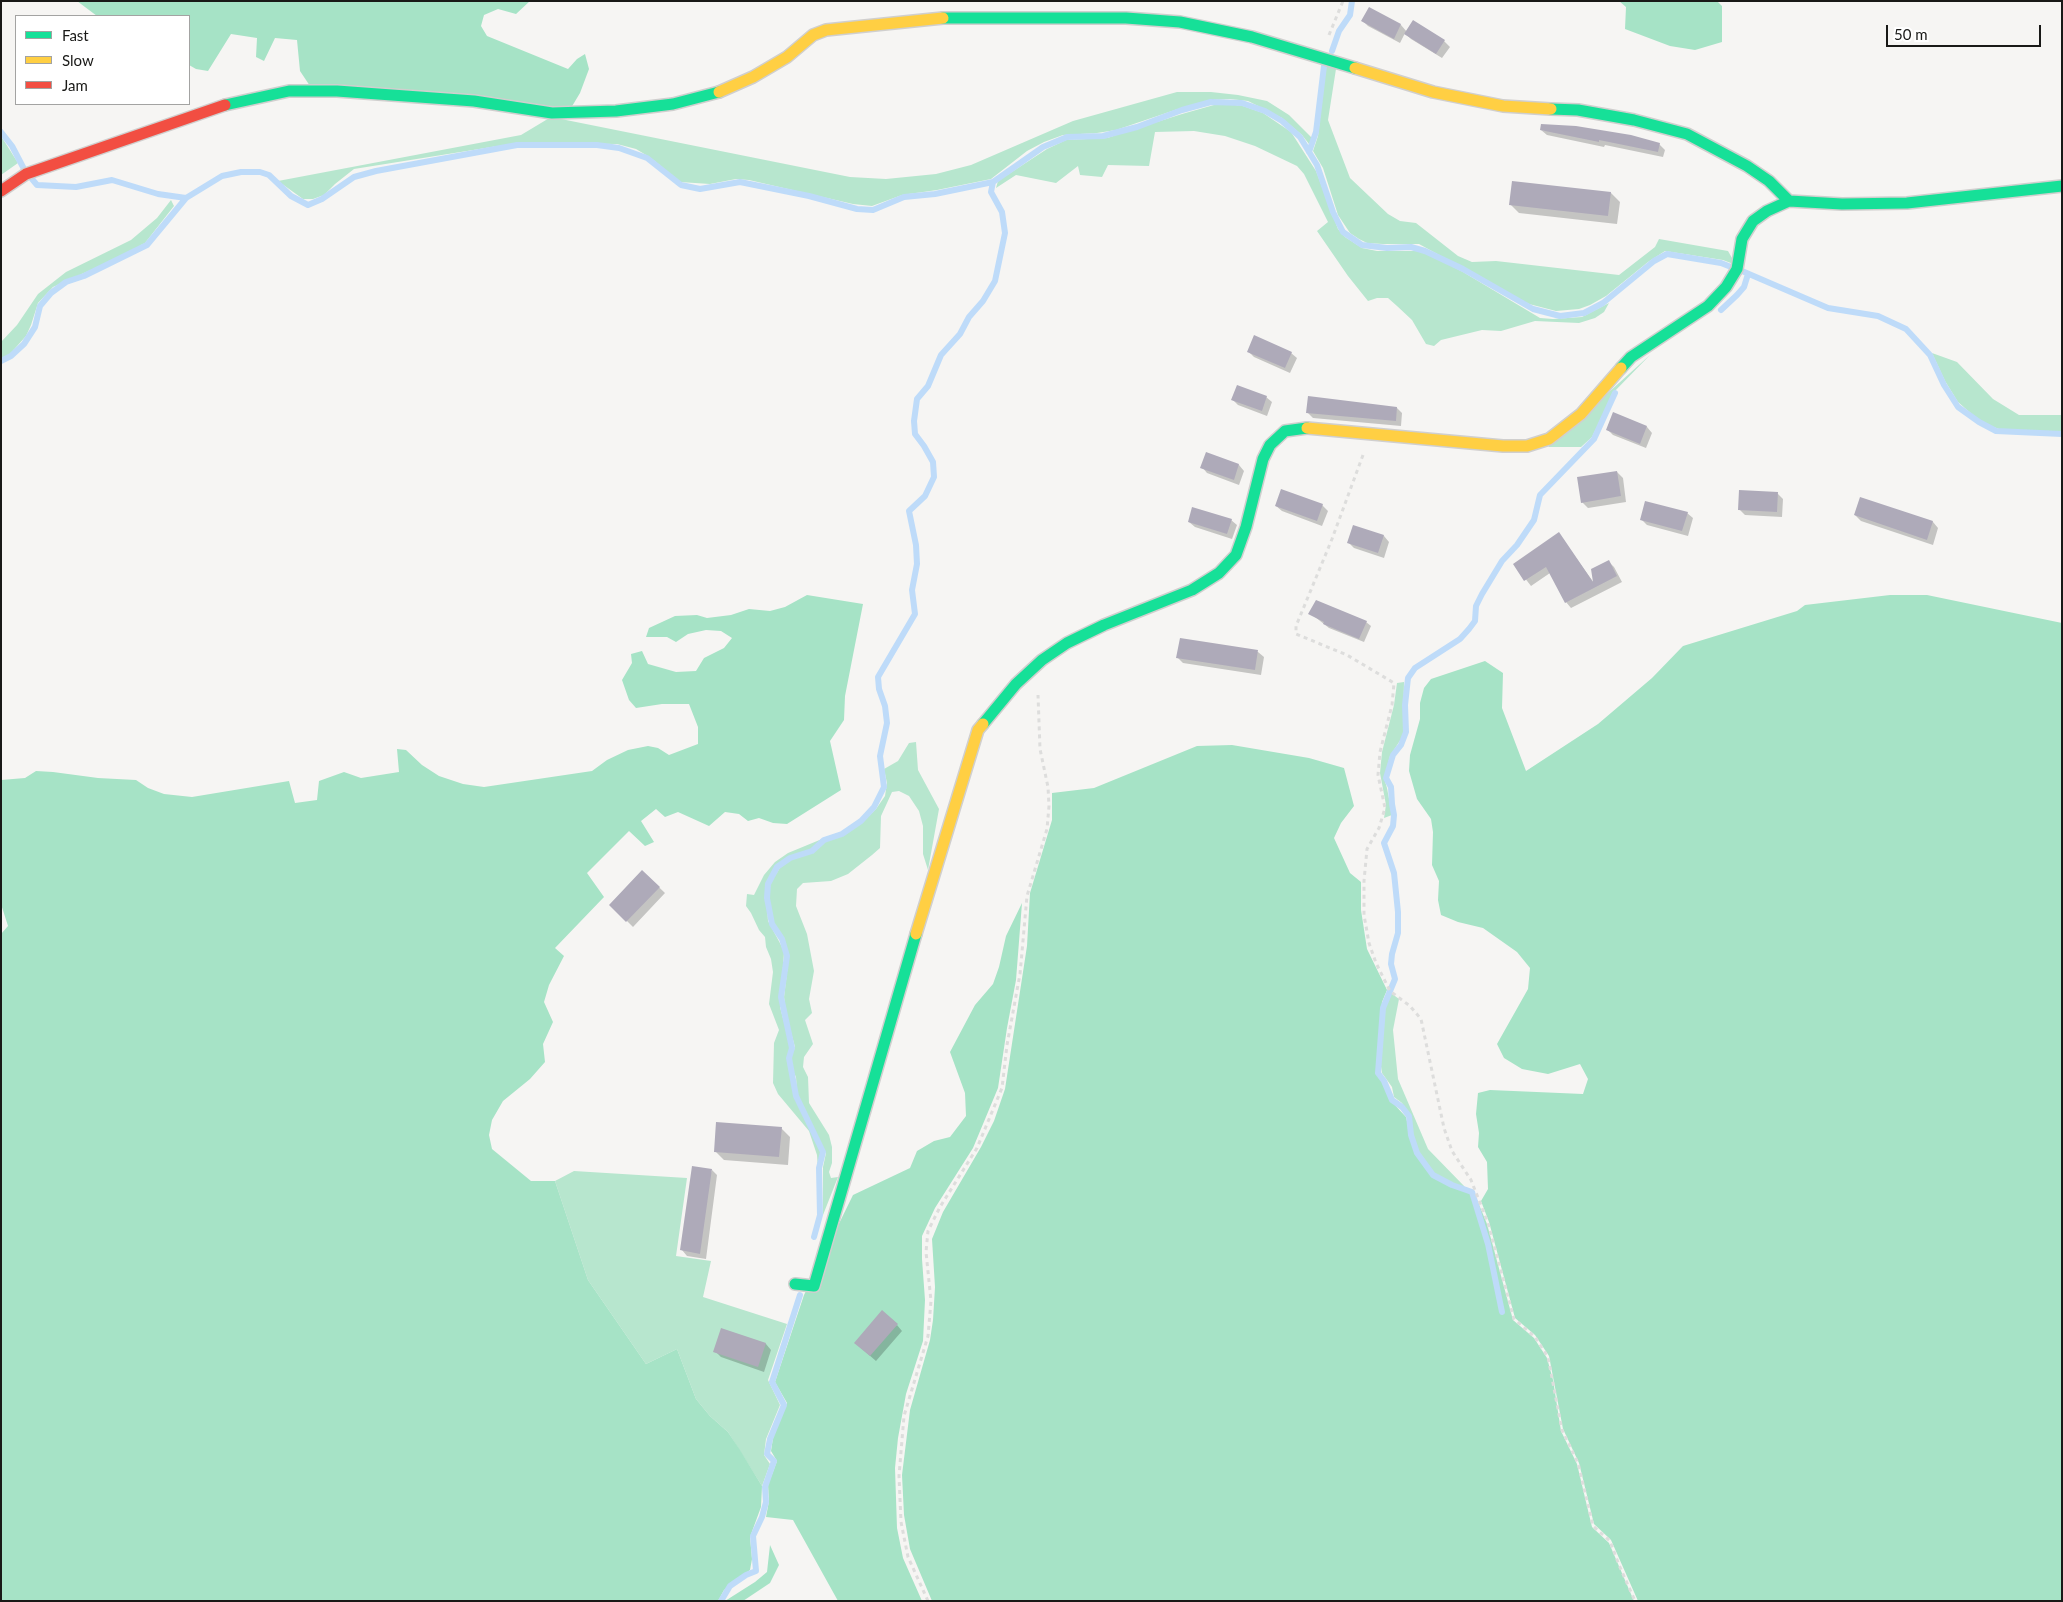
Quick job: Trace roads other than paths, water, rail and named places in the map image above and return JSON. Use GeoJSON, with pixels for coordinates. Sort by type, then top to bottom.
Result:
{"type":"FeatureCollection","features":[{"type":"Feature","properties":{"kind":"street"},"geometry":{"type":"LineString","coordinates":[[1,191],[26,174],[226,105],[290,91],[336,91],[474,101],[552,113],[616,111],[673,104],[716,93],[753,77],[787,57],[813,35],[826,30],[933,18],[1126,18],[1180,22],[1252,37],[1433,92],[1503,106],[1578,110],[1634,120],[1687,134],[1747,166],[1769,181],[1789,201]]}},
{"type":"Feature","properties":{"kind":"street"},"geometry":{"type":"LineString","coordinates":[[795,1284],[814,1286],[935,870],[978,730],[1016,684],[1042,660],[1061,647],[1104,626],[1192,590],[1219,574],[1236,555],[1246,527],[1263,459],[1270,445],[1285,431],[1303,428],[1503,446],[1527,446],[1549,439],[1580,414],[1631,357],[1708,306],[1726,287],[1737,269],[1742,239],[1753,222],[1767,211],[1789,201],[1842,204],[1907,203],[2062,186]]}},
{"type":"Feature","properties":{"kind":"waterway"},"geometry":{"type":"LineString","coordinates":[[1332,51],[1339,31],[1350,15],[1352,1]]}},
{"type":"Feature","properties":{"kind":"waterway"},"geometry":{"type":"LineString","coordinates":[[1309,152],[1316,132],[1324,66]]}},
{"type":"Feature","properties":{"kind":"waterway"},"geometry":{"type":"LineString","coordinates":[[1,361],[11,356],[24,344],[35,327],[40,306],[51,293],[66,282],[84,276],[147,245],[186,198],[222,176],[241,172],[260,172],[269,175],[291,196],[308,205],[322,199],[354,177],[376,171],[517,145],[597,145],[619,148],[647,158],[681,185],[700,189],[740,182],[809,196],[857,209],[873,210],[904,197],[935,194],[993,182],[1043,147],[1067,137],[1103,136],[1137,127],[1182,110],[1211,102],[1242,103],[1265,111],[1282,121],[1300,137],[1317,165],[1333,212],[1343,232],[1362,245],[1387,248],[1411,247],[1425,251],[1463,269],[1533,309],[1560,316],[1584,313],[1603,303],[1654,261],[1667,254],[1721,263],[1731,267]]}},
{"type":"Feature","properties":{"kind":"waterway"},"geometry":{"type":"LineString","coordinates":[[1,132],[12,146],[24,169]]}},
{"type":"Feature","properties":{"kind":"waterway"},"geometry":{"type":"LineString","coordinates":[[32,179],[37,185],[76,187],[112,180],[158,194],[186,198]]}},
{"type":"Feature","properties":{"kind":"waterway"},"geometry":{"type":"LineString","coordinates":[[814,1237],[820,1215],[819,1168],[823,1152],[796,1096],[789,1058],[792,1048],[781,997],[787,956],[782,939],[772,924],[767,898],[768,884],[777,867],[790,858],[812,851],[824,840],[842,834],[861,821],[874,807],[884,787],[880,756],[887,723],[878,677],[915,614],[912,590],[917,564],[916,545],[909,511],[925,496],[934,477],[933,462],[915,434],[914,421],[917,399],[928,386],[941,355],[960,334],[969,317],[983,301],[995,281],[1005,233],[1002,212],[991,192],[993,182]]}},
{"type":"Feature","properties":{"kind":"waterway"},"geometry":{"type":"LineString","coordinates":[[1742,271],[1828,308],[1878,316],[1906,329],[1930,355],[1944,385],[1958,407],[1996,431],[2062,434]]}},
{"type":"Feature","properties":{"kind":"waterway"},"geometry":{"type":"LineString","coordinates":[[1721,310],[1744,287],[1748,274]]}},
{"type":"Feature","properties":{"kind":"waterway"},"geometry":{"type":"LineString","coordinates":[[1502,1312],[1488,1244],[1472,1192],[1452,1185],[1433,1175],[1417,1153],[1411,1135],[1409,1116],[1402,1107],[1392,1100],[1384,1081],[1378,1073],[1383,1008],[1395,979],[1391,964],[1398,933],[1394,873],[1384,843],[1393,826],[1394,815],[1391,787],[1386,778],[1393,755],[1401,745],[1406,732],[1405,705],[1408,678],[1415,668],[1460,639],[1475,621],[1476,606],[1482,594],[1502,561],[1517,545],[1534,520],[1540,495],[1594,439],[1615,393]]}},
{"type":"Feature","properties":{"kind":"waterway"},"geometry":{"type":"LineString","coordinates":[[721,1601],[730,1586],[746,1575],[756,1571],[753,1536],[762,1517],[766,1502],[765,1487],[774,1461],[767,1454],[770,1439],[784,1405],[772,1382],[800,1295]]}}]}
